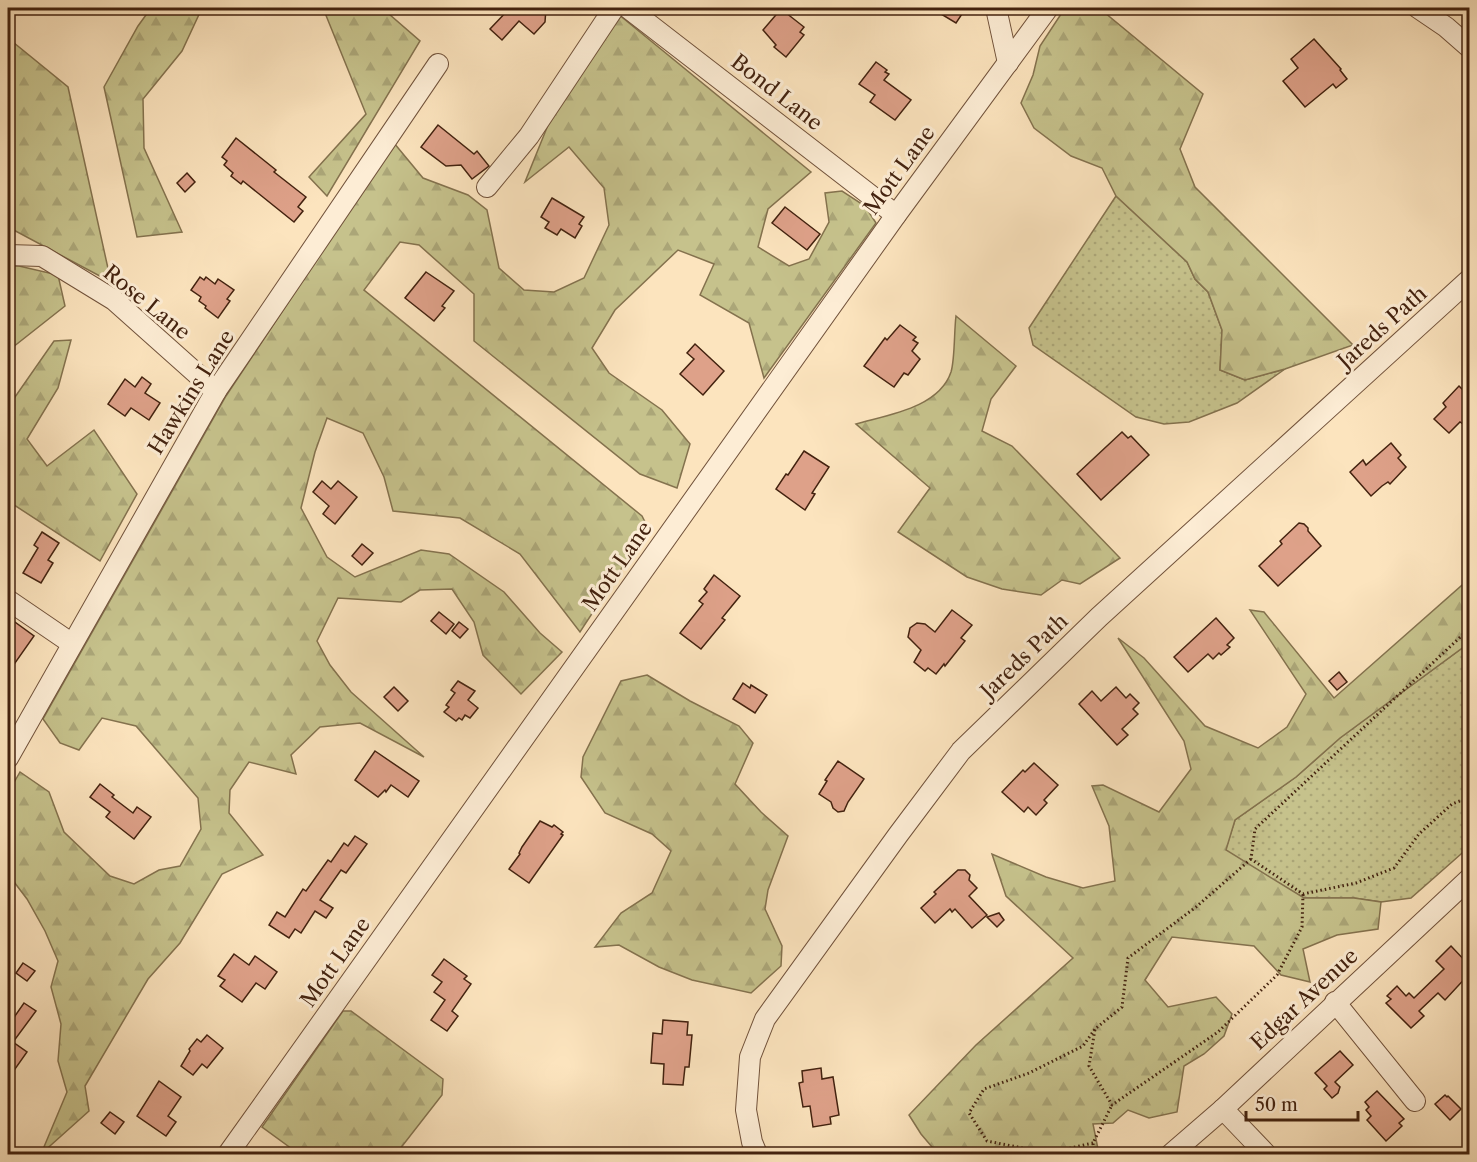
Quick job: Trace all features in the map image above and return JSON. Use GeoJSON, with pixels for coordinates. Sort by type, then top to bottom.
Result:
{"type":"FeatureCollection","features":[{"type":"Feature","properties":{"kind":"street"},"geometry":{"type":"LineString","coordinates":[[487,187],[529,136],[614,8]]}},
{"type":"Feature","properties":{"kind":"street","name":"Bond Lane"},"geometry":{"type":"LineString","coordinates":[[628,8],[896,215]]}},
{"type":"Feature","properties":{"kind":"street"},"geometry":{"type":"LineString","coordinates":[[996,8],[1008,63]]}},
{"type":"Feature","properties":{"kind":"street","name":"Mott Lane"},"geometry":{"type":"LineString","coordinates":[[228,1155],[896,215],[1048,8]]}},
{"type":"Feature","properties":{"kind":"street"},"geometry":{"type":"LineString","coordinates":[[1418,8],[1446,27],[1470,48]]}},
{"type":"Feature","properties":{"kind":"street","name":"Hawkins Lane"},"geometry":{"type":"LineString","coordinates":[[8,758],[216,390],[438,64]]}},
{"type":"Feature","properties":{"kind":"street","name":"Rose Lane"},"geometry":{"type":"LineString","coordinates":[[8,255],[42,256],[114,300],[216,390]]}},
{"type":"Feature","properties":{"kind":"street","name":"Jareds Path"},"geometry":{"type":"LineString","coordinates":[[757,1155],[752,1142],[746,1102],[750,1057],[765,1019],[961,751],[1099,617],[1470,279]]}},
{"type":"Feature","properties":{"kind":"street"},"geometry":{"type":"LineString","coordinates":[[8,600],[72,643]]}},
{"type":"Feature","properties":{"kind":"street","name":"Edgar Avenue"},"geometry":{"type":"LineString","coordinates":[[1171,1155],[1470,878]]}},
{"type":"Feature","properties":{"kind":"street"},"geometry":{"type":"LineString","coordinates":[[1335,1002],[1415,1101]]}},
{"type":"Feature","properties":{"kind":"street"},"geometry":{"type":"LineString","coordinates":[[1223,1108],[1266,1155]]}},
{"type":"Feature","properties":{"kind":"path"},"geometry":{"type":"LineString","coordinates":[[1093,1143],[1048,1153],[987,1140],[969,1113],[984,1089],[1029,1073],[1083,1046],[1095,1029],[1122,1007],[1128,958],[1196,907],[1251,859],[1255,828],[1470,628]]}},
{"type":"Feature","properties":{"kind":"path"},"geometry":{"type":"LineString","coordinates":[[1251,859],[1303,894],[1356,883],[1394,868],[1419,834],[1452,804],[1470,797]]}},
{"type":"Feature","properties":{"kind":"path"},"geometry":{"type":"LineString","coordinates":[[1094,1155],[1093,1143],[1112,1105],[1218,1032],[1277,975],[1302,927],[1303,894]]}},
{"type":"Feature","properties":{"kind":"path"},"geometry":{"type":"LineString","coordinates":[[1095,1029],[1089,1066],[1112,1105]]}},
{"type":"Feature","properties":{"kind":"green space"},"geometry":{"type":"Polygon","coordinates":[[[151,8],[202,8],[182,51],[143,99],[144,148],[182,232],[137,237],[104,87],[138,26],[151,8]]]}},
{"type":"Feature","properties":{"kind":"green space"},"geometry":{"type":"Polygon","coordinates":[[[323,8],[382,8],[420,41],[327,196],[309,177],[366,114],[323,8]]]}},
{"type":"Feature","properties":{"kind":"green space"},"geometry":{"type":"Polygon","coordinates":[[[1065,8],[1099,8],[1203,94],[1180,149],[1195,187],[1353,345],[1285,369],[1245,380],[1220,370],[1222,330],[1208,292],[1195,279],[1187,262],[1116,196],[1102,168],[1071,156],[1034,128],[1021,103],[1033,75],[1040,46],[1065,8]]]}},
{"type":"Feature","properties":{"kind":"green space"},"geometry":{"type":"Polygon","coordinates":[[[618,14],[811,172],[768,209],[758,247],[789,266],[809,259],[829,222],[825,193],[842,191],[865,206],[876,223],[764,378],[749,323],[700,295],[714,264],[678,250],[615,310],[592,348],[609,373],[662,410],[690,444],[677,488],[640,474],[474,341],[474,294],[419,245],[400,242],[364,290],[642,516],[648,528],[580,632],[520,554],[460,518],[393,511],[384,477],[363,433],[327,418],[315,452],[301,508],[327,557],[355,577],[421,550],[449,554],[504,592],[540,633],[562,652],[521,694],[483,655],[474,622],[452,589],[420,590],[401,602],[338,598],[317,641],[330,665],[351,692],[424,757],[360,723],[320,727],[291,755],[296,774],[249,762],[230,790],[229,813],[263,855],[222,874],[180,943],[148,979],[85,1086],[89,1111],[41,1154],[67,1092],[58,1061],[61,1024],[51,987],[58,961],[27,899],[8,874],[8,793],[20,772],[49,792],[64,832],[110,876],[134,884],[159,870],[180,866],[201,829],[198,798],[136,726],[102,718],[79,750],[60,743],[43,719],[226,396],[394,143],[423,178],[468,195],[487,210],[499,268],[524,290],[554,292],[584,278],[609,225],[604,188],[569,147],[525,182],[548,125],[618,14]]]}},
{"type":"Feature","properties":{"kind":"green space"},"geometry":{"type":"Polygon","coordinates":[[[8,38],[68,87],[111,282],[8,227],[8,38]]]}},
{"type":"Feature","properties":{"kind":"green space"},"geometry":{"type":"Polygon","coordinates":[[[1116,196],[1187,262],[1195,279],[1208,292],[1222,330],[1220,370],[1245,380],[1285,369],[1237,403],[1189,422],[1164,424],[1136,417],[1033,345],[1029,328],[1116,196]]]}},
{"type":"Feature","properties":{"kind":"green space"},"geometry":{"type":"Polygon","coordinates":[[[8,266],[19,266],[58,275],[65,306],[8,351],[8,266]]]}},
{"type":"Feature","properties":{"kind":"green space"},"geometry":{"type":"Polygon","coordinates":[[[956,316],[1016,366],[991,399],[982,431],[1012,446],[1120,558],[1080,584],[1062,580],[1041,595],[1002,589],[967,577],[898,532],[930,488],[856,424],[911,408],[924,402],[945,384],[952,366],[956,316]]]}},
{"type":"Feature","properties":{"kind":"green space"},"geometry":{"type":"Polygon","coordinates":[[[71,340],[58,388],[27,439],[47,466],[94,430],[137,494],[100,561],[8,501],[8,407],[54,341],[71,340]]]}},
{"type":"Feature","properties":{"kind":"green space"},"geometry":{"type":"Polygon","coordinates":[[[1469,579],[1469,643],[1340,738],[1296,777],[1235,820],[1226,850],[1304,898],[1354,898],[1381,902],[1378,929],[1337,935],[1303,949],[1310,982],[1281,975],[1254,946],[1172,937],[1145,980],[1168,1007],[1216,997],[1232,1014],[1224,1036],[1204,1054],[1184,1066],[1177,1112],[1149,1118],[1128,1110],[1113,1123],[1093,1124],[1099,1154],[938,1154],[909,1115],[976,1045],[1073,958],[1006,896],[992,854],[1046,877],[1083,888],[1115,881],[1109,826],[1092,786],[1103,785],[1159,812],[1191,769],[1184,741],[1118,638],[1144,658],[1205,726],[1258,748],[1287,727],[1306,694],[1250,610],[1264,612],[1334,698],[1469,579]]]}},
{"type":"Feature","properties":{"kind":"green space"},"geometry":{"type":"Polygon","coordinates":[[[1469,643],[1469,847],[1411,898],[1381,902],[1354,898],[1304,898],[1225,851],[1235,820],[1296,777],[1340,738],[1469,643]]]}},
{"type":"Feature","properties":{"kind":"green space"},"geometry":{"type":"Polygon","coordinates":[[[647,675],[690,701],[739,726],[753,743],[735,784],[788,836],[768,890],[765,909],[782,946],[781,966],[751,993],[692,980],[659,967],[619,945],[595,947],[621,913],[652,893],[671,851],[652,834],[605,813],[581,777],[583,757],[621,681],[647,675]]]}},
{"type":"Feature","properties":{"kind":"green space"},"geometry":{"type":"Polygon","coordinates":[[[343,1011],[351,1011],[443,1079],[442,1095],[396,1154],[299,1154],[262,1127],[343,1011]]]}},
{"type":"Feature","properties":{"kind":"building"},"geometry":{"type":"Polygon","coordinates":[[[518,8],[546,8],[545,22],[534,34],[519,21],[502,40],[490,29],[509,9],[513,13],[518,8]]]}},
{"type":"Feature","properties":{"kind":"building"},"geometry":{"type":"Polygon","coordinates":[[[931,8],[966,8],[956,23],[931,8]]]}},
{"type":"Feature","properties":{"kind":"building"},"geometry":{"type":"Polygon","coordinates":[[[781,9],[804,27],[800,32],[804,35],[786,57],[774,47],[776,45],[763,30],[781,9]]]}},
{"type":"Feature","properties":{"kind":"building"},"geometry":{"type":"Polygon","coordinates":[[[1314,39],[1347,79],[1336,88],[1333,84],[1305,107],[1283,81],[1298,68],[1291,59],[1314,39]]]}},
{"type":"Feature","properties":{"kind":"building"},"geometry":{"type":"Polygon","coordinates":[[[876,62],[889,74],[884,80],[911,100],[895,120],[870,102],[875,95],[859,84],[876,62]]]}},
{"type":"Feature","properties":{"kind":"building"},"geometry":{"type":"Polygon","coordinates":[[[438,125],[474,154],[477,151],[489,166],[472,179],[461,165],[446,166],[421,147],[438,125]]]}},
{"type":"Feature","properties":{"kind":"building"},"geometry":{"type":"Polygon","coordinates":[[[236,138],[306,197],[298,207],[303,211],[294,222],[243,181],[241,184],[231,176],[233,173],[224,165],[227,161],[222,157],[236,138]]]}},
{"type":"Feature","properties":{"kind":"building"},"geometry":{"type":"Polygon","coordinates":[[[187,173],[195,182],[185,192],[177,183],[187,173]]]}},
{"type":"Feature","properties":{"kind":"building"},"geometry":{"type":"Polygon","coordinates":[[[552,198],[584,217],[579,224],[582,226],[575,238],[561,229],[557,235],[545,228],[549,222],[541,217],[552,198]]]}},
{"type":"Feature","properties":{"kind":"building"},"geometry":{"type":"Polygon","coordinates":[[[785,207],[820,234],[807,250],[772,223],[785,207]]]}},
{"type":"Feature","properties":{"kind":"building"},"geometry":{"type":"Polygon","coordinates":[[[426,272],[454,291],[442,306],[445,308],[434,321],[405,298],[426,272]]]}},
{"type":"Feature","properties":{"kind":"building"},"geometry":{"type":"Polygon","coordinates":[[[200,277],[204,280],[206,277],[215,284],[218,279],[234,290],[227,299],[230,301],[218,318],[205,308],[206,306],[199,301],[201,297],[191,290],[200,277]]]}},
{"type":"Feature","properties":{"kind":"building"},"geometry":{"type":"Polygon","coordinates":[[[900,325],[916,337],[913,340],[918,343],[912,351],[920,359],[908,375],[904,373],[894,387],[864,366],[885,338],[887,340],[900,325]]]}},
{"type":"Feature","properties":{"kind":"building"},"geometry":{"type":"Polygon","coordinates":[[[695,344],[724,371],[703,395],[680,374],[694,359],[687,353],[695,344]]]}},
{"type":"Feature","properties":{"kind":"building"},"geometry":{"type":"Polygon","coordinates":[[[142,377],[151,384],[145,393],[160,403],[149,420],[131,408],[125,416],[108,404],[125,379],[135,387],[142,377]]]}},
{"type":"Feature","properties":{"kind":"building"},"geometry":{"type":"Polygon","coordinates":[[[1459,386],[1470,397],[1470,417],[1463,424],[1460,422],[1449,433],[1434,419],[1446,407],[1443,403],[1459,386]]]}},
{"type":"Feature","properties":{"kind":"building"},"geometry":{"type":"Polygon","coordinates":[[[1122,432],[1128,438],[1131,436],[1149,455],[1101,500],[1077,474],[1122,432]]]}},
{"type":"Feature","properties":{"kind":"building"},"geometry":{"type":"Polygon","coordinates":[[[1391,443],[1401,455],[1398,458],[1406,467],[1390,484],[1388,482],[1371,496],[1350,472],[1363,460],[1366,465],[1391,443]]]}},
{"type":"Feature","properties":{"kind":"building"},"geometry":{"type":"Polygon","coordinates":[[[804,451],[829,467],[812,493],[815,494],[805,510],[776,489],[804,451]]]}},
{"type":"Feature","properties":{"kind":"building"},"geometry":{"type":"Polygon","coordinates":[[[322,481],[331,489],[338,481],[357,497],[335,524],[323,514],[329,506],[313,492],[322,481]]]}},
{"type":"Feature","properties":{"kind":"building"},"geometry":{"type":"Polygon","coordinates":[[[1299,523],[1308,528],[1321,546],[1278,586],[1259,566],[1282,544],[1280,541],[1299,523]]]}},
{"type":"Feature","properties":{"kind":"building"},"geometry":{"type":"Polygon","coordinates":[[[42,532],[59,543],[48,560],[53,563],[41,583],[23,573],[38,548],[34,545],[42,532]]]}},
{"type":"Feature","properties":{"kind":"building"},"geometry":{"type":"Polygon","coordinates":[[[362,544],[373,553],[362,565],[352,556],[362,544]]]}},
{"type":"Feature","properties":{"kind":"building"},"geometry":{"type":"Polygon","coordinates":[[[714,575],[740,596],[722,618],[725,620],[701,649],[680,633],[703,604],[699,601],[707,592],[704,589],[714,575]]]}},
{"type":"Feature","properties":{"kind":"building"},"geometry":{"type":"Polygon","coordinates":[[[952,610],[972,625],[961,638],[965,641],[936,674],[928,668],[925,671],[914,662],[921,650],[908,637],[910,628],[917,623],[925,624],[935,632],[952,610]]]}},
{"type":"Feature","properties":{"kind":"building"},"geometry":{"type":"Polygon","coordinates":[[[439,612],[454,624],[446,634],[431,621],[439,612]]]}},
{"type":"Feature","properties":{"kind":"building"},"geometry":{"type":"Polygon","coordinates":[[[8,617],[34,636],[8,673],[8,617]]]}},
{"type":"Feature","properties":{"kind":"building"},"geometry":{"type":"Polygon","coordinates":[[[1216,618],[1234,638],[1227,645],[1230,647],[1213,659],[1208,654],[1188,672],[1174,657],[1216,618]]]}},
{"type":"Feature","properties":{"kind":"building"},"geometry":{"type":"Polygon","coordinates":[[[459,622],[468,629],[460,638],[452,631],[459,622]]]}},
{"type":"Feature","properties":{"kind":"building"},"geometry":{"type":"Polygon","coordinates":[[[1339,672],[1347,682],[1337,690],[1329,681],[1339,672]]]}},
{"type":"Feature","properties":{"kind":"building"},"geometry":{"type":"Polygon","coordinates":[[[458,681],[475,691],[468,700],[478,708],[470,718],[465,715],[462,720],[459,718],[456,721],[444,712],[449,707],[446,705],[455,693],[451,690],[458,681]]]}},
{"type":"Feature","properties":{"kind":"building"},"geometry":{"type":"Polygon","coordinates":[[[743,683],[767,695],[755,713],[733,699],[743,683]]]}},
{"type":"Feature","properties":{"kind":"building"},"geometry":{"type":"Polygon","coordinates":[[[394,687],[408,701],[398,711],[384,697],[394,687]]]}},
{"type":"Feature","properties":{"kind":"building"},"geometry":{"type":"Polygon","coordinates":[[[1116,687],[1126,698],[1130,694],[1139,703],[1133,709],[1138,714],[1122,729],[1128,735],[1117,745],[1079,704],[1092,691],[1101,701],[1116,687]]]}},
{"type":"Feature","properties":{"kind":"building"},"geometry":{"type":"Polygon","coordinates":[[[375,751],[419,781],[408,797],[391,785],[378,797],[355,780],[375,751]]]}},
{"type":"Feature","properties":{"kind":"building"},"geometry":{"type":"Polygon","coordinates":[[[838,761],[864,779],[844,811],[838,812],[833,808],[831,802],[819,794],[838,761]]]}},
{"type":"Feature","properties":{"kind":"building"},"geometry":{"type":"Polygon","coordinates":[[[1034,763],[1058,785],[1044,800],[1047,803],[1036,815],[1028,807],[1024,812],[1002,792],[1023,770],[1025,772],[1034,763]]]}},
{"type":"Feature","properties":{"kind":"building"},"geometry":{"type":"Polygon","coordinates":[[[100,784],[114,795],[112,797],[133,813],[137,807],[151,817],[134,839],[106,817],[110,812],[90,797],[100,784]]]}},
{"type":"Feature","properties":{"kind":"building"},"geometry":{"type":"Polygon","coordinates":[[[540,821],[552,827],[554,825],[563,832],[561,834],[563,835],[529,883],[509,869],[540,821]]]}},
{"type":"Feature","properties":{"kind":"building"},"geometry":{"type":"Polygon","coordinates":[[[355,836],[367,844],[346,873],[341,870],[320,900],[333,908],[326,918],[315,911],[301,933],[295,929],[289,938],[269,925],[277,912],[285,917],[303,889],[306,891],[328,860],[331,862],[344,843],[348,846],[355,836]]]}},
{"type":"Feature","properties":{"kind":"building"},"geometry":{"type":"Polygon","coordinates":[[[958,870],[965,870],[970,875],[969,880],[977,888],[969,896],[987,915],[972,928],[955,909],[952,912],[950,909],[935,923],[921,908],[936,894],[934,892],[958,870]]]}},
{"type":"Feature","properties":{"kind":"building"},"geometry":{"type":"Polygon","coordinates":[[[999,913],[1004,920],[997,927],[987,917],[999,913]]]}},
{"type":"Feature","properties":{"kind":"building"},"geometry":{"type":"Polygon","coordinates":[[[1451,946],[1470,966],[1470,973],[1445,1000],[1438,993],[1419,1011],[1424,1016],[1411,1028],[1386,1003],[1391,999],[1387,996],[1397,986],[1406,996],[1409,993],[1414,998],[1444,969],[1436,961],[1451,946]]]}},
{"type":"Feature","properties":{"kind":"building"},"geometry":{"type":"Polygon","coordinates":[[[234,954],[249,965],[255,956],[277,972],[265,989],[256,983],[242,1002],[220,986],[225,980],[218,976],[234,954]]]}},
{"type":"Feature","properties":{"kind":"building"},"geometry":{"type":"Polygon","coordinates":[[[444,959],[467,976],[464,979],[471,984],[452,1011],[458,1016],[447,1031],[431,1020],[445,1000],[434,992],[442,982],[432,975],[444,959]]]}},
{"type":"Feature","properties":{"kind":"building"},"geometry":{"type":"Polygon","coordinates":[[[23,963],[35,971],[27,981],[16,973],[23,963]]]}},
{"type":"Feature","properties":{"kind":"building"},"geometry":{"type":"Polygon","coordinates":[[[24,1003],[36,1011],[13,1042],[27,1052],[8,1079],[8,1026],[24,1003]]]}},
{"type":"Feature","properties":{"kind":"building"},"geometry":{"type":"Polygon","coordinates":[[[663,1020],[688,1022],[687,1035],[692,1035],[689,1067],[685,1067],[683,1085],[663,1084],[664,1064],[651,1063],[653,1033],[662,1034],[663,1020]]]}},
{"type":"Feature","properties":{"kind":"building"},"geometry":{"type":"Polygon","coordinates":[[[207,1035],[223,1048],[207,1068],[202,1064],[193,1075],[181,1066],[197,1039],[201,1042],[207,1035]]]}},
{"type":"Feature","properties":{"kind":"building"},"geometry":{"type":"Polygon","coordinates":[[[1340,1051],[1353,1065],[1335,1082],[1340,1087],[1338,1093],[1332,1098],[1324,1089],[1327,1086],[1315,1073],[1340,1051]]]}},
{"type":"Feature","properties":{"kind":"building"},"geometry":{"type":"Polygon","coordinates":[[[821,1068],[822,1079],[833,1077],[839,1115],[830,1117],[831,1124],[813,1127],[810,1106],[803,1107],[799,1083],[803,1082],[802,1071],[821,1068]]]}},
{"type":"Feature","properties":{"kind":"building"},"geometry":{"type":"Polygon","coordinates":[[[159,1081],[181,1097],[168,1116],[176,1122],[166,1136],[137,1116],[159,1081]]]}},
{"type":"Feature","properties":{"kind":"building"},"geometry":{"type":"Polygon","coordinates":[[[1377,1091],[1404,1119],[1399,1123],[1402,1126],[1386,1141],[1367,1120],[1371,1116],[1366,1110],[1369,1107],[1365,1102],[1377,1091]]]}},
{"type":"Feature","properties":{"kind":"building"},"geometry":{"type":"Polygon","coordinates":[[[1445,1095],[1461,1109],[1450,1120],[1435,1104],[1445,1095]]]}},
{"type":"Feature","properties":{"kind":"building"},"geometry":{"type":"Polygon","coordinates":[[[110,1112],[124,1122],[115,1134],[101,1123],[110,1112]]]}}]}
